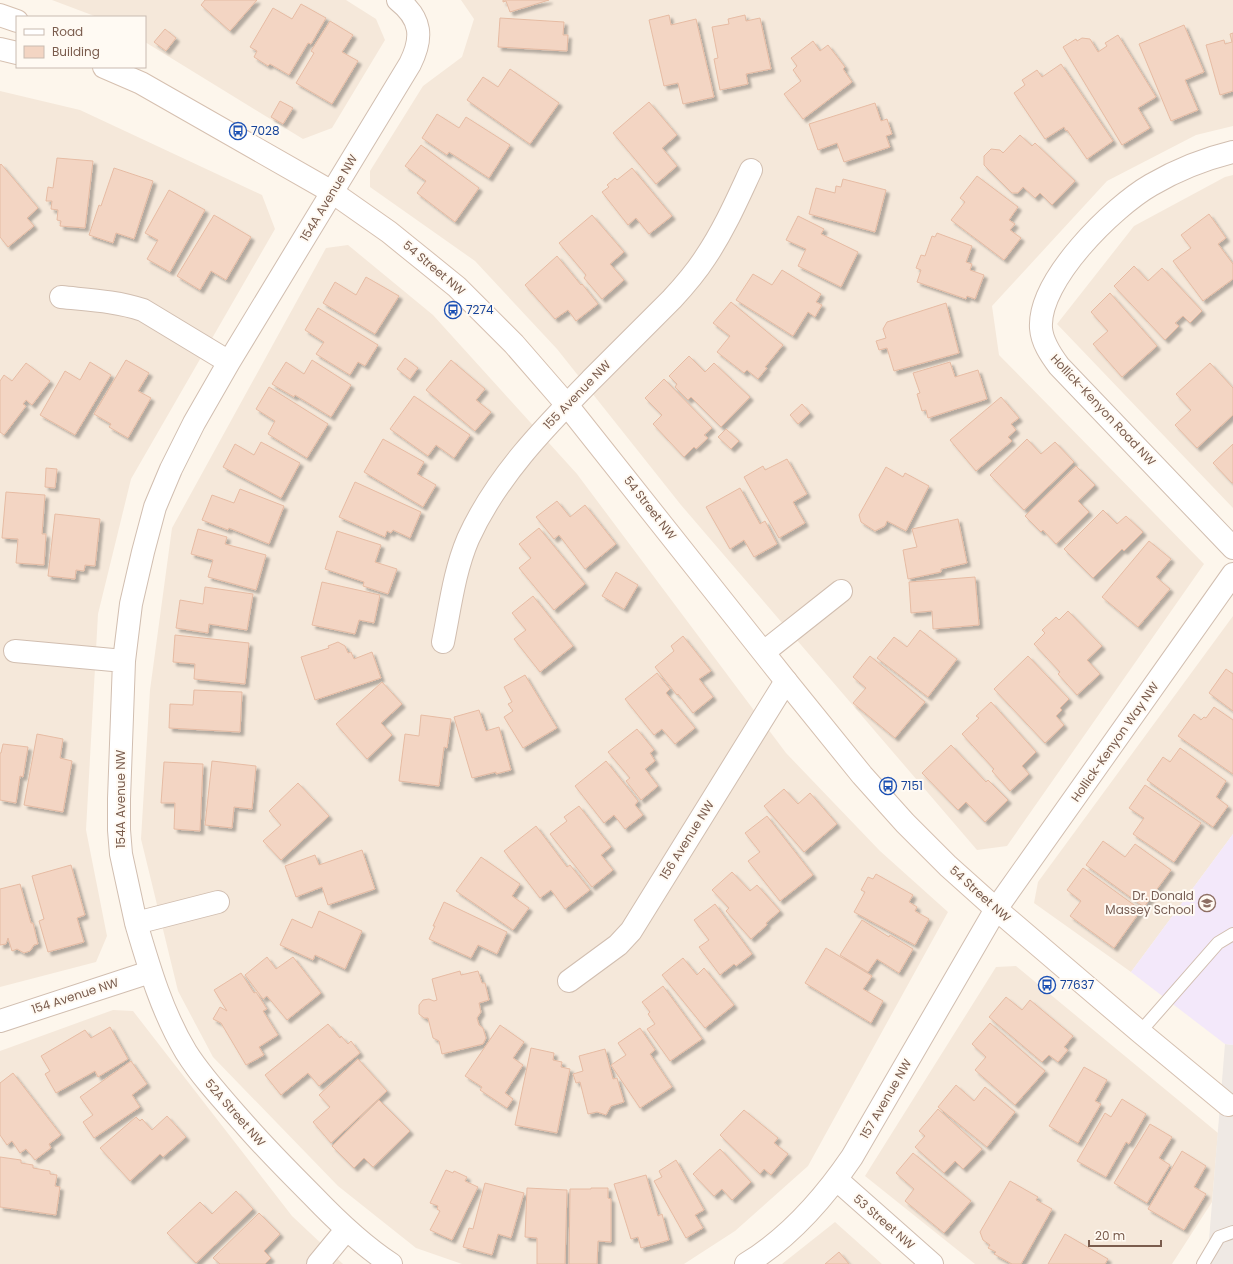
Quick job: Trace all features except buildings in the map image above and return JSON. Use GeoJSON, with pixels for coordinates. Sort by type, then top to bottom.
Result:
{"type":"FeatureCollection","features":[{"type":"Feature","properties":{"kind":"street","name":"154A Avenue NW"},"geometry":{"type":"LineString","coordinates":[[136,923],[121,854],[119,830],[124,661],[131,604],[155,507],[194,423],[229,362],[410,64],[418,44],[419,31],[414,16],[407,7],[398,0]]}},
{"type":"Feature","properties":{"kind":"street"},"geometry":{"type":"LineString","coordinates":[[0,15],[16,21]]}},
{"type":"Feature","properties":{"kind":"street"},"geometry":{"type":"LineString","coordinates":[[0,49],[16,54]]}},
{"type":"Feature","properties":{"kind":"street","name":"54 Street NW"},"geometry":{"type":"LineString","coordinates":[[106,68],[141,83],[332,192],[389,232],[457,286],[514,344],[567,405],[786,681],[862,775],[904,823],[948,866],[996,909],[1228,1105]]}},
{"type":"Feature","properties":{"kind":"street","name":"Hollick-Kenyon Road NW"},"geometry":{"type":"LineString","coordinates":[[1233,152],[1198,162],[1152,184],[1130,198],[1107,218],[1083,243],[1053,284],[1044,303],[1041,327],[1043,341],[1059,366],[1233,548]]}},
{"type":"Feature","properties":{"kind":"street","name":"155 Avenue NW"},"geometry":{"type":"LineString","coordinates":[[443,642],[459,563],[479,517],[495,492],[529,446],[688,281],[705,258],[725,225],[751,170]]}},
{"type":"Feature","properties":{"kind":"street"},"geometry":{"type":"LineString","coordinates":[[61,297],[109,301],[143,310],[229,362]]}},
{"type":"Feature","properties":{"kind":"street","name":"Hollick-Kenyon Way NW"},"geometry":{"type":"LineString","coordinates":[[996,909],[1233,574]]}},
{"type":"Feature","properties":{"kind":"street"},"geometry":{"type":"LineString","coordinates":[[764,652],[841,591]]}},
{"type":"Feature","properties":{"kind":"street"},"geometry":{"type":"LineString","coordinates":[[15,651],[124,661]]}},
{"type":"Feature","properties":{"kind":"street","name":"156 Avenue NW"},"geometry":{"type":"LineString","coordinates":[[569,981],[618,945],[630,931],[786,681]]}},
{"type":"Feature","properties":{"kind":"street"},"geometry":{"type":"LineString","coordinates":[[136,923],[218,902]]}},
{"type":"Feature","properties":{"kind":"street","name":"157 Avenue NW"},"geometry":{"type":"LineString","coordinates":[[746,1264],[776,1243],[793,1228],[836,1180],[852,1157],[996,909]]}},
{"type":"Feature","properties":{"kind":"street","name":"52A Street NW"},"geometry":{"type":"LineString","coordinates":[[136,923],[150,972],[165,1011],[186,1051],[202,1074],[280,1163],[346,1230],[378,1256],[391,1264]]}},
{"type":"Feature","properties":{"kind":"street","name":"154 Avenue NW"},"geometry":{"type":"LineString","coordinates":[[0,1021],[150,972]]}},
{"type":"Feature","properties":{"kind":"street","name":"53 Street NW"},"geometry":{"type":"LineString","coordinates":[[836,1180],[932,1264]]}},
{"type":"Feature","properties":{"kind":"street"},"geometry":{"type":"LineString","coordinates":[[318,1264],[346,1230]]}},
{"type":"Feature","properties":{"kind":"lane"},"geometry":{"type":"LineString","coordinates":[[1140,1032],[1218,943],[1233,934]]}},
{"type":"Feature","properties":{"kind":"lane"},"geometry":{"type":"LineString","coordinates":[[1202,1264],[1219,1237],[1233,1232]]}},
{"type":"Feature","properties":{"kind":"shaded area"},"geometry":{"type":"Polygon","coordinates":[[[52,0],[346,0],[376,19],[385,40],[332,128],[303,139],[146,43],[146,16],[94,16],[52,0]]]}},
{"type":"Feature","properties":{"kind":"shaded area"},"geometry":{"type":"Polygon","coordinates":[[[461,0],[1233,0],[1233,126],[1196,135],[1107,181],[992,306],[999,355],[1204,564],[1007,846],[977,850],[681,505],[557,349],[475,261],[370,187],[370,171],[423,86],[462,57],[474,19],[461,0]]]}},
{"type":"Feature","properties":{"kind":"shaded area"},"geometry":{"type":"Polygon","coordinates":[[[0,91],[80,110],[262,195],[275,229],[131,479],[98,614],[86,830],[107,936],[96,962],[0,987],[0,91]]]}},
{"type":"Feature","properties":{"kind":"shaded area"},"geometry":{"type":"Polygon","coordinates":[[[1233,175],[1233,508],[1057,324],[1134,226],[1225,177],[1233,175]]]}},
{"type":"Feature","properties":{"kind":"shaded area"},"geometry":{"type":"Polygon","coordinates":[[[348,245],[433,315],[577,474],[786,753],[880,851],[948,912],[808,1166],[735,1231],[684,1264],[462,1264],[416,1248],[338,1186],[213,1057],[178,991],[141,839],[150,690],[172,528],[326,248],[348,245]]]}},
{"type":"Feature","properties":{"kind":"shaded area"},"geometry":{"type":"Polygon","coordinates":[[[1233,616],[1233,834],[1131,972],[1034,903],[1038,882],[1233,616]]]}},
{"type":"Feature","properties":{"kind":"shaded area","name":"Dr. Donald Massey School"},"geometry":{"type":"Polygon","coordinates":[[[1233,834],[1233,1045],[1225,1044],[1131,972],[1233,834]]]}},
{"type":"Feature","properties":{"kind":"shaded area"},"geometry":{"type":"Polygon","coordinates":[[[1016,966],[1218,1133],[1212,1202],[1172,1264],[975,1264],[865,1176],[996,967],[1016,966]]]}},
{"type":"Feature","properties":{"kind":"shaded area"},"geometry":{"type":"Polygon","coordinates":[[[113,1010],[133,1011],[292,1216],[343,1264],[0,1264],[0,1051],[113,1010]]]}},
{"type":"Feature","properties":{"kind":"shaded area"},"geometry":{"type":"Polygon","coordinates":[[[1225,1044],[1233,1045],[1233,1264],[1207,1264],[1225,1044]]]}},
{"type":"Feature","properties":{"kind":"shaded area"},"geometry":{"type":"Polygon","coordinates":[[[835,1222],[882,1264],[782,1264],[835,1222]]]}},
{"type":"Feature","properties":{"kind":"place","name":"7028"},"geometry":{"type":"Point","coordinates":[238,131]}},
{"type":"Feature","properties":{"kind":"place","name":"7274"},"geometry":{"type":"Point","coordinates":[453,310]}},
{"type":"Feature","properties":{"kind":"place","name":"7151"},"geometry":{"type":"Point","coordinates":[888,786]}},
{"type":"Feature","properties":{"kind":"place","name":"Dr. Donald Massey School"},"geometry":{"type":"Point","coordinates":[1207,903]}},
{"type":"Feature","properties":{"kind":"place","name":"77637"},"geometry":{"type":"Point","coordinates":[1047,985]}}]}
